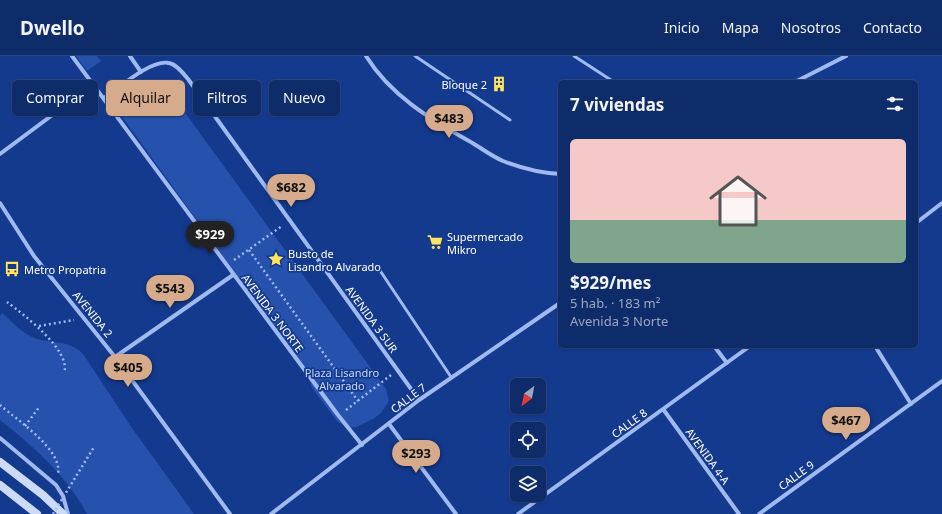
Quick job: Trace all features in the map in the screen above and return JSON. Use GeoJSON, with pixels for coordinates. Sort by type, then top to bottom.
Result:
{"type":"FeatureCollection","features":[{"type":"Feature","properties":{"kind":"main road"},"geometry":{"type":"LineString","coordinates":[[0,462],[43,495],[63,514]]}},
{"type":"Feature","properties":{"kind":"main road"},"geometry":{"type":"LineString","coordinates":[[0,485],[37,514]]}},
{"type":"Feature","properties":{"kind":"street","name":"AVENIDA 3 NORTE"},"geometry":{"type":"LineString","coordinates":[[72,56],[91,80]]}},
{"type":"Feature","properties":{"kind":"street"},"geometry":{"type":"LineString","coordinates":[[130,56],[142,72]]}},
{"type":"Feature","properties":{"kind":"street"},"geometry":{"type":"LineString","coordinates":[[366,56],[386,83],[406,101],[438,123],[503,161],[526,168],[558,174]]}},
{"type":"Feature","properties":{"kind":"street"},"geometry":{"type":"LineString","coordinates":[[799,80],[846,56]]}},
{"type":"Feature","properties":{"kind":"street","name":"AVENIDA 3 SUR"},"geometry":{"type":"LineString","coordinates":[[104,98],[159,62],[170,63],[188,78],[419,400]]}},
{"type":"Feature","properties":{"kind":"street","name":"AVENIDA 3 NORTE"},"geometry":{"type":"LineString","coordinates":[[98,90],[233,274],[362,445]]}},
{"type":"Feature","properties":{"kind":"street"},"geometry":{"type":"LineString","coordinates":[[0,154],[51,116]]}},
{"type":"Feature","properties":{"kind":"street","name":"AVENIDA 2"},"geometry":{"type":"LineString","coordinates":[[0,203],[34,256],[115,357],[230,514]]}},
{"type":"Feature","properties":{"kind":"street"},"geometry":{"type":"LineString","coordinates":[[918,221],[942,203]]}},
{"type":"Feature","properties":{"kind":"street"},"geometry":{"type":"LineString","coordinates":[[115,357],[233,274]]}},
{"type":"Feature","properties":{"kind":"street","name":"CALLE 7"},"geometry":{"type":"LineString","coordinates":[[271,514],[419,400],[558,304]]}},
{"type":"Feature","properties":{"kind":"street"},"geometry":{"type":"LineString","coordinates":[[716,348],[727,363]]}},
{"type":"Feature","properties":{"kind":"street","name":"CALLE 8"},"geometry":{"type":"LineString","coordinates":[[518,514],[747,348]]}},
{"type":"Feature","properties":{"kind":"street"},"geometry":{"type":"LineString","coordinates":[[876,348],[910,404]]}},
{"type":"Feature","properties":{"kind":"street","name":"CALLE 9"},"geometry":{"type":"LineString","coordinates":[[759,514],[942,381]]}},
{"type":"Feature","properties":{"kind":"street","name":"AVENIDA 4-A"},"geometry":{"type":"LineString","coordinates":[[663,410],[739,514]]}},
{"type":"Feature","properties":{"kind":"street"},"geometry":{"type":"LineString","coordinates":[[389,424],[456,514]]}},
{"type":"Feature","properties":{"kind":"street"},"geometry":{"type":"LineString","coordinates":[[0,438],[56,485],[63,496],[68,514]]}},
{"type":"Feature","properties":{"kind":"lane"},"geometry":{"type":"LineString","coordinates":[[415,56],[510,120]]}},
{"type":"Feature","properties":{"kind":"lane"},"geometry":{"type":"LineString","coordinates":[[574,56],[611,80]]}},
{"type":"Feature","properties":{"kind":"lane"},"geometry":{"type":"LineString","coordinates":[[379,269],[451,378]]}},
{"type":"Feature","properties":{"kind":"path"},"geometry":{"type":"LineString","coordinates":[[227,265],[290,221]]}},
{"type":"Feature","properties":{"kind":"path"},"geometry":{"type":"LineString","coordinates":[[249,250],[358,401]]}},
{"type":"Feature","properties":{"kind":"path"},"geometry":{"type":"LineString","coordinates":[[7,302],[39,326],[61,354],[65,364],[64,373]]}},
{"type":"Feature","properties":{"kind":"path"},"geometry":{"type":"LineString","coordinates":[[39,326],[84,319]]}},
{"type":"Feature","properties":{"kind":"path"},"geometry":{"type":"LineString","coordinates":[[338,415],[398,370]]}},
{"type":"Feature","properties":{"kind":"path"},"geometry":{"type":"LineString","coordinates":[[0,405],[25,426],[54,455],[60,467],[56,485]]}},
{"type":"Feature","properties":{"kind":"path"},"geometry":{"type":"LineString","coordinates":[[25,426],[40,406]]}},
{"type":"Feature","properties":{"kind":"path"},"geometry":{"type":"LineString","coordinates":[[52,514],[94,447]]}},
{"type":"Feature","properties":{"kind":"green space"},"geometry":{"type":"Polygon","coordinates":[[[76,56],[97,56],[101,61],[87,71],[76,56]]]}},
{"type":"Feature","properties":{"kind":"green space","name":"Plaza Lisandro Alvarado"},"geometry":{"type":"Polygon","coordinates":[[[185,113],[386,389],[389,401],[381,413],[373,419],[356,427],[348,428],[337,421],[312,388],[307,372],[122,116],[185,116],[185,113]]]}},
{"type":"Feature","properties":{"kind":"green space"},"geometry":{"type":"Polygon","coordinates":[[[2,313],[27,335],[44,341],[73,346],[83,354],[132,428],[194,514],[87,514],[70,487],[48,462],[25,440],[0,420],[0,316],[2,313]]]}},
{"type":"Feature","properties":{"kind":"place","name":"Bloque 2"},"geometry":{"type":"Point","coordinates":[499,84]}},
{"type":"Feature","properties":{"kind":"place","name":"Supermercado Mikro"},"geometry":{"type":"Point","coordinates":[435,242]}},
{"type":"Feature","properties":{"kind":"place","name":"Busto de Lisandro Alvarado"},"geometry":{"type":"Point","coordinates":[276,259]}},
{"type":"Feature","properties":{"kind":"place","name":"Metro Propatria"},"geometry":{"type":"Point","coordinates":[12,269]}}]}
